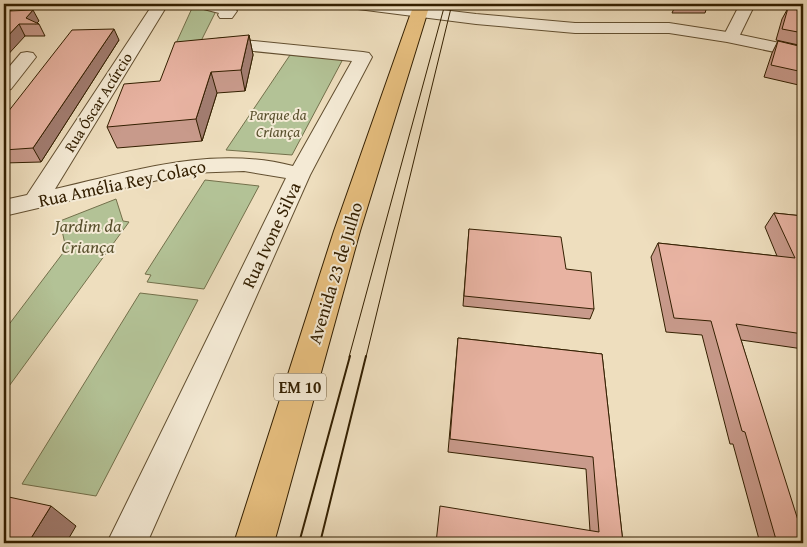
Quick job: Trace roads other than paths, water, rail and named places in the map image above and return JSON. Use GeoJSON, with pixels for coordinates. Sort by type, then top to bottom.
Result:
{"type":"FeatureCollection","features":[{"type":"Feature","properties":{"kind":"main road","name":"Avenida 23 de Julho"},"geometry":{"type":"LineString","coordinates":[[254,543],[413,9]]}},
{"type":"Feature","properties":{"kind":"street","name":"Rua Óscar Acúrcio"},"geometry":{"type":"LineString","coordinates":[[35,200],[160,4]]}},
{"type":"Feature","properties":{"kind":"street"},"geometry":{"type":"LineString","coordinates":[[201,4],[229,11],[226,15]]}},
{"type":"Feature","properties":{"kind":"street"},"geometry":{"type":"LineString","coordinates":[[358,4],[413,9]]}},
{"type":"Feature","properties":{"kind":"street"},"geometry":{"type":"LineString","coordinates":[[376,4],[575,28],[669,28],[731,38],[803,53]]}},
{"type":"Feature","properties":{"kind":"street"},"geometry":{"type":"LineString","coordinates":[[731,38],[747,4]]}},
{"type":"Feature","properties":{"kind":"street","name":"Rua Ivone Silva"},"geometry":{"type":"LineString","coordinates":[[127,543],[298,175],[363,58],[222,43]]}},
{"type":"Feature","properties":{"kind":"street"},"geometry":{"type":"LineString","coordinates":[[4,85],[27,57]]}},
{"type":"Feature","properties":{"kind":"street","name":"Rua Amélia Rey Colaço"},"geometry":{"type":"LineString","coordinates":[[4,208],[188,166],[215,163],[261,166],[283,169],[298,175]]}},
{"type":"Feature","properties":{"kind":"tram line"},"geometry":{"type":"LineString","coordinates":[[349,357],[445,4]]}},
{"type":"Feature","properties":{"kind":"tram line"},"geometry":{"type":"LineString","coordinates":[[366,357],[452,4]]}},
{"type":"Feature","properties":{"kind":"tram line"},"geometry":{"type":"LineString","coordinates":[[299,543],[350,356]]}},
{"type":"Feature","properties":{"kind":"tram line"},"geometry":{"type":"LineString","coordinates":[[320,543],[366,356]]}},
{"type":"Feature","properties":{"kind":"park label","name":"Parque da Criança"},"geometry":{"type":"Point","coordinates":[278,122]}},
{"type":"Feature","properties":{"kind":"park label","name":"Jardim da Criança"},"geometry":{"type":"Point","coordinates":[88,235]}}]}
